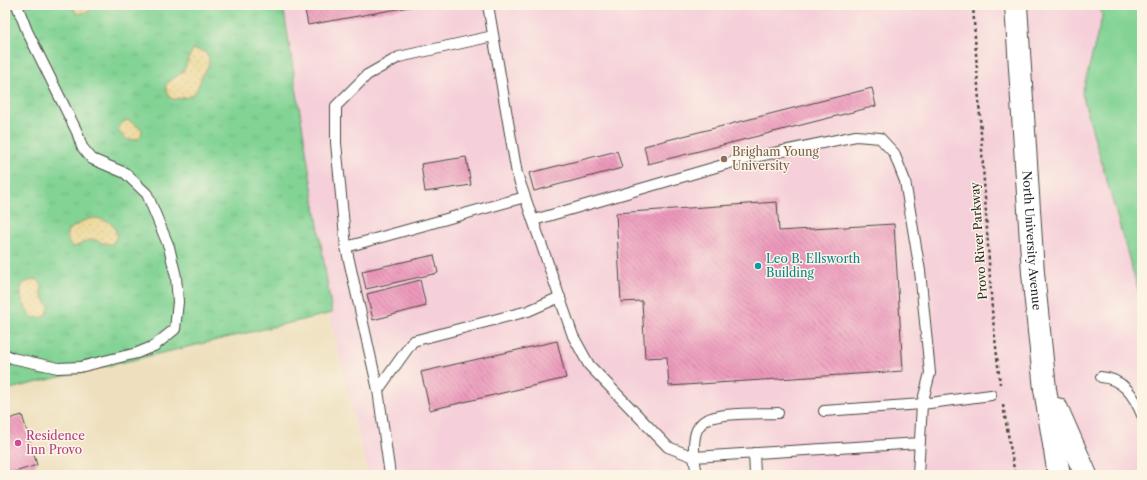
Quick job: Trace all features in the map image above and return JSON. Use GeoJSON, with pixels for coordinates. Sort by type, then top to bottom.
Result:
{"type":"FeatureCollection","features":[{"type":"Feature","properties":{"kind":"highway","name":"North University Avenue"},"geometry":{"type":"LineString","coordinates":[[1016,5],[1033,273],[1042,365],[1059,475]]}},
{"type":"Feature","properties":{"kind":"highway"},"geometry":{"type":"LineString","coordinates":[[1042,365],[1060,417],[1086,475]]}},
{"type":"Feature","properties":{"kind":"lane"},"geometry":{"type":"LineString","coordinates":[[5,354],[12,358],[58,368],[80,367],[130,355],[154,346],[175,329],[178,302],[176,277],[169,247],[147,194],[125,173],[92,159],[82,147],[77,132],[27,32],[17,5]]}},
{"type":"Feature","properties":{"kind":"lane"},"geometry":{"type":"LineString","coordinates":[[488,5],[517,174],[573,336],[589,365],[668,447],[694,457],[920,443]]}},
{"type":"Feature","properties":{"kind":"lane"},"geometry":{"type":"LineString","coordinates":[[390,475],[378,390],[346,247],[336,143],[336,106],[367,75],[399,57],[493,36]]}},
{"type":"Feature","properties":{"kind":"lane"},"geometry":{"type":"LineString","coordinates":[[534,220],[740,160],[856,136],[880,138],[894,153],[905,181],[920,271],[930,373],[922,404],[918,475]]}},
{"type":"Feature","properties":{"kind":"lane"},"geometry":{"type":"LineString","coordinates":[[346,247],[525,197]]}},
{"type":"Feature","properties":{"kind":"lane"},"geometry":{"type":"LineString","coordinates":[[378,390],[413,341],[528,311],[560,297]]}},
{"type":"Feature","properties":{"kind":"lane"},"geometry":{"type":"LineString","coordinates":[[1100,376],[1116,380],[1126,388],[1135,397],[1142,415]]}},
{"type":"Feature","properties":{"kind":"lane"},"geometry":{"type":"LineString","coordinates":[[824,411],[922,404],[991,395]]}},
{"type":"Feature","properties":{"kind":"lane"},"geometry":{"type":"LineString","coordinates":[[697,475],[694,457],[694,440],[701,424],[715,416],[778,413]]}},
{"type":"Feature","properties":{"kind":"lane"},"geometry":{"type":"LineString","coordinates":[[754,453],[755,475]]}},
{"type":"Feature","properties":{"kind":"path","name":"Provo River Parkway"},"geometry":{"type":"LineString","coordinates":[[973,5],[992,310],[1001,391]]}},
{"type":"Feature","properties":{"kind":"path"},"geometry":{"type":"LineString","coordinates":[[1002,398],[1016,475]]}},
{"type":"Feature","properties":{"kind":"shaded area","name":"Brigham Young University"},"geometry":{"type":"Polygon","coordinates":[[[282,5],[1142,5],[1142,475],[368,475],[329,312],[282,5]]]}},
{"type":"Feature","properties":{"kind":"green space"},"geometry":{"type":"Polygon","coordinates":[[[5,5],[283,5],[332,313],[5,390],[5,5]]]}},
{"type":"Feature","properties":{"kind":"green space"},"geometry":{"type":"Polygon","coordinates":[[[1100,5],[1142,5],[1142,304],[1082,94],[1102,17],[1100,5]]]}},
{"type":"Feature","properties":{"kind":"sand"},"geometry":{"type":"Polygon","coordinates":[[[72,5],[91,5],[90,11],[77,14],[72,5]]]}},
{"type":"Feature","properties":{"kind":"sand"},"geometry":{"type":"Polygon","coordinates":[[[193,49],[205,52],[209,61],[197,90],[188,97],[176,99],[170,98],[165,86],[168,82],[183,72],[193,49]]]}},
{"type":"Feature","properties":{"kind":"sand"},"geometry":{"type":"Polygon","coordinates":[[[128,120],[142,129],[141,136],[138,139],[128,140],[120,133],[118,129],[123,122],[128,120]]]}},
{"type":"Feature","properties":{"kind":"sand"},"geometry":{"type":"Polygon","coordinates":[[[95,218],[107,221],[114,228],[117,236],[112,244],[90,240],[72,247],[68,241],[67,231],[85,220],[95,218]]]}},
{"type":"Feature","properties":{"kind":"sand"},"geometry":{"type":"Polygon","coordinates":[[[34,279],[38,280],[42,285],[41,293],[49,308],[44,317],[33,318],[27,311],[22,301],[21,292],[24,283],[34,279]]]}},
{"type":"Feature","properties":{"kind":"building"},"geometry":{"type":"Polygon","coordinates":[[[304,5],[414,5],[414,6],[308,25],[304,5]]]}},
{"type":"Feature","properties":{"kind":"building"},"geometry":{"type":"Polygon","coordinates":[[[872,88],[876,106],[648,164],[644,146],[872,88]]]}},
{"type":"Feature","properties":{"kind":"building"},"geometry":{"type":"Polygon","coordinates":[[[617,151],[622,168],[534,191],[529,173],[617,151]]]}},
{"type":"Feature","properties":{"kind":"building"},"geometry":{"type":"Polygon","coordinates":[[[466,157],[471,185],[425,192],[421,164],[466,157]]]}},
{"type":"Feature","properties":{"kind":"building","name":"Leo B. Ellsworth Building"},"geometry":{"type":"Polygon","coordinates":[[[777,202],[779,231],[894,224],[903,371],[669,386],[667,357],[645,358],[642,301],[621,302],[616,213],[777,202]]]}},
{"type":"Feature","properties":{"kind":"building"},"geometry":{"type":"Polygon","coordinates":[[[434,255],[438,273],[366,289],[362,271],[434,255]]]}},
{"type":"Feature","properties":{"kind":"building"},"geometry":{"type":"Polygon","coordinates":[[[420,280],[426,306],[373,320],[367,294],[420,280]]]}},
{"type":"Feature","properties":{"kind":"building"},"geometry":{"type":"Polygon","coordinates":[[[557,341],[566,378],[430,410],[421,372],[557,341]]]}},
{"type":"Feature","properties":{"kind":"building","name":"Residence Inn Provo"},"geometry":{"type":"Polygon","coordinates":[[[22,415],[37,465],[5,475],[5,420],[22,415]]]}},
{"type":"Feature","properties":{"kind":"place","name":"Brigham Young University"},"geometry":{"type":"Point","coordinates":[724,159]}},
{"type":"Feature","properties":{"kind":"place","name":"Leo B. Ellsworth Building"},"geometry":{"type":"Point","coordinates":[758,266]}},
{"type":"Feature","properties":{"kind":"place","name":"Residence Inn Provo"},"geometry":{"type":"Point","coordinates":[18,443]}}]}
